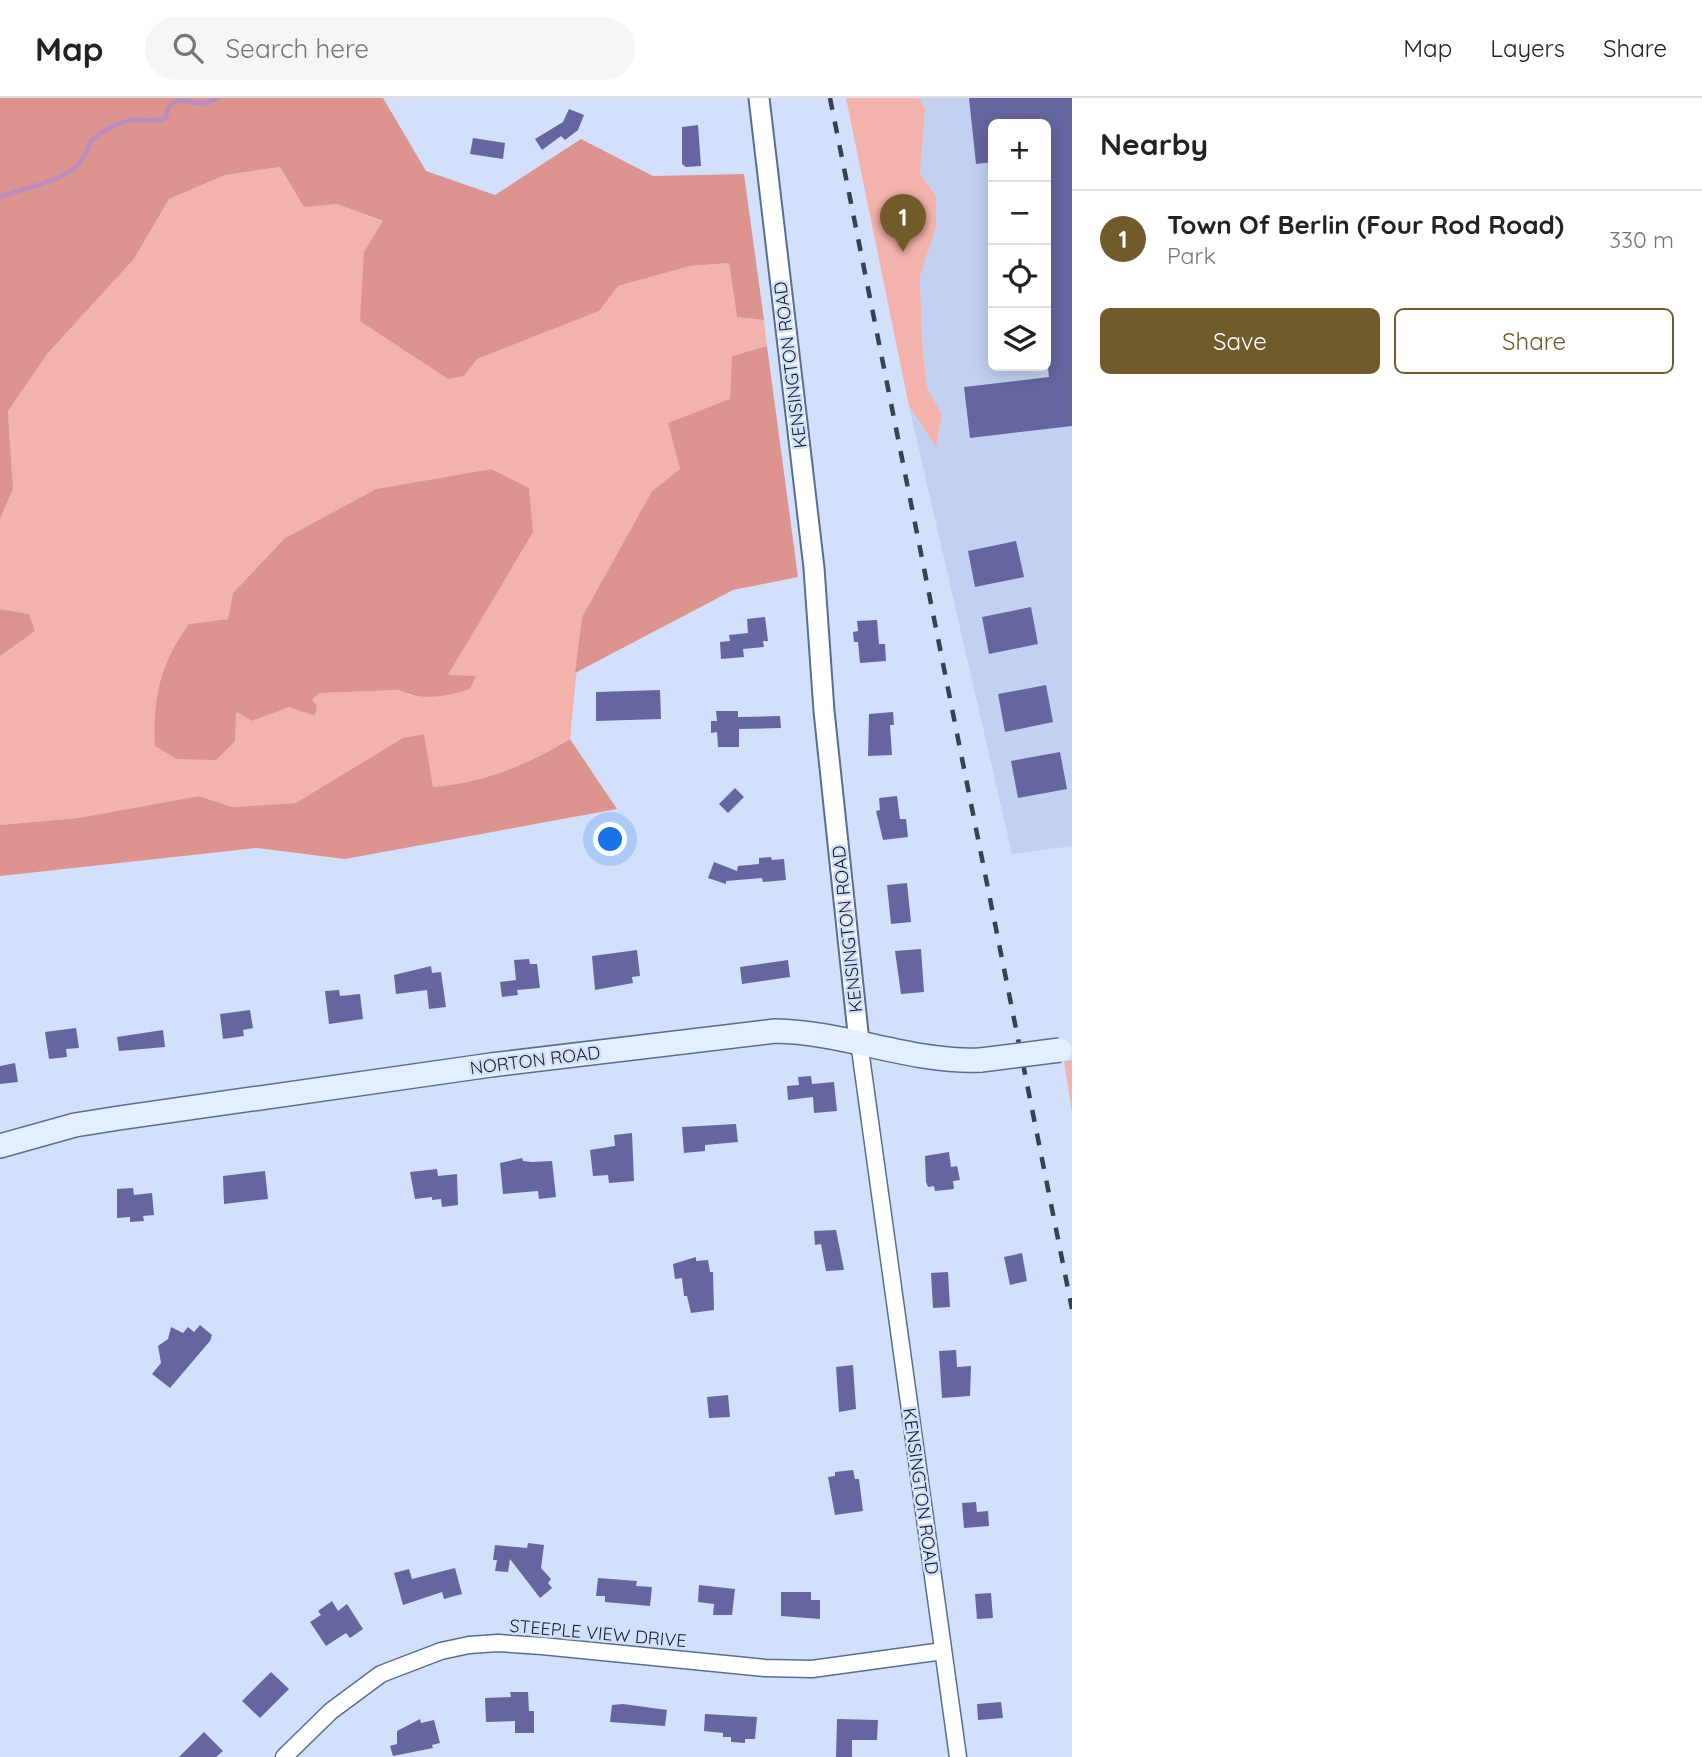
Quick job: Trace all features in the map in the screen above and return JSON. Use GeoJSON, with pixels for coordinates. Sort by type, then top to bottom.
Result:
{"type":"FeatureCollection","features":[{"type":"Feature","properties":{"kind":"main road","name":"NORTON ROAD"},"geometry":{"type":"LineString","coordinates":[[0,1146],[75,1125],[118,1118],[595,1052],[775,1031],[804,1031],[928,1059],[981,1060],[1066,1050]]}},
{"type":"Feature","properties":{"kind":"street","name":"KENSINGTON ROAD"},"geometry":{"type":"LineString","coordinates":[[759,98],[814,568],[824,711],[859,1042],[958,1757]]}},
{"type":"Feature","properties":{"kind":"street","name":"STEEPLE VIEW DRIVE"},"geometry":{"type":"LineString","coordinates":[[284,1757],[356,1690],[382,1674],[441,1651],[469,1645],[498,1643],[542,1646],[765,1668],[812,1669],[943,1651]]}},
{"type":"Feature","properties":{"kind":"shaded area"},"geometry":{"type":"Polygon","coordinates":[[[0,98],[383,98],[426,171],[495,195],[581,139],[653,176],[744,174],[764,320],[737,317],[729,263],[690,266],[618,286],[599,311],[477,359],[464,376],[448,379],[360,321],[364,252],[383,221],[337,204],[304,207],[280,167],[225,175],[169,199],[134,259],[48,353],[8,411],[13,489],[0,519],[0,98]]]}},
{"type":"Feature","properties":{"kind":"shaded area"},"geometry":{"type":"Polygon","coordinates":[[[846,98],[919,98],[925,109],[920,174],[936,196],[936,228],[920,276],[922,341],[927,388],[942,414],[936,447],[909,406],[846,98]]]}},
{"type":"Feature","properties":{"kind":"shaded area"},"geometry":{"type":"Polygon","coordinates":[[[919,98],[1072,98],[1072,846],[1012,854],[909,406],[936,446],[942,414],[927,388],[920,276],[936,228],[920,174],[925,109],[919,98]]]}},
{"type":"Feature","properties":{"kind":"shaded area"},"geometry":{"type":"Polygon","coordinates":[[[280,167],[304,206],[337,204],[384,222],[365,252],[464,376],[476,359],[598,311],[618,286],[690,266],[729,263],[737,317],[764,320],[767,346],[732,356],[730,399],[680,469],[652,491],[582,617],[570,739],[504,771],[451,785],[433,787],[423,734],[296,803],[232,807],[199,796],[78,818],[0,825],[0,656],[34,631],[29,614],[0,609],[0,519],[13,489],[8,411],[48,353],[134,259],[169,199],[225,175],[280,167]],[[491,469],[376,489],[285,538],[233,593],[228,619],[189,624],[236,712],[252,721],[289,707],[315,716],[317,706],[311,701],[318,693],[399,690],[411,696],[448,676],[482,616],[491,469]]]}},
{"type":"Feature","properties":{"kind":"shaded area"},"geometry":{"type":"Polygon","coordinates":[[[767,346],[798,577],[733,590],[575,673],[582,617],[652,491],[680,469],[668,423],[730,399],[732,356],[767,346]]]}},
{"type":"Feature","properties":{"kind":"shaded area"},"geometry":{"type":"Polygon","coordinates":[[[491,469],[529,488],[533,532],[448,675],[476,676],[470,689],[434,697],[417,696],[399,690],[319,693],[312,700],[317,706],[315,716],[289,707],[252,721],[236,712],[235,741],[216,760],[177,759],[155,746],[155,712],[160,682],[179,639],[189,624],[228,619],[233,593],[285,538],[376,489],[491,469]]]}},
{"type":"Feature","properties":{"kind":"shaded area"},"geometry":{"type":"Polygon","coordinates":[[[0,609],[29,614],[35,631],[0,656],[0,609]]]}},
{"type":"Feature","properties":{"kind":"shaded area"},"geometry":{"type":"Polygon","coordinates":[[[424,734],[433,787],[487,777],[537,757],[570,739],[617,809],[345,859],[257,848],[0,876],[0,825],[78,818],[199,796],[232,807],[296,803],[403,738],[424,734]]]}},
{"type":"Feature","properties":{"kind":"shaded area"},"geometry":{"type":"Polygon","coordinates":[[[1072,1060],[1072,1112],[1064,1061],[1072,1060]]]}},
{"type":"Feature","properties":{"kind":"building"},"geometry":{"type":"Polygon","coordinates":[[[969,98],[1072,98],[1072,426],[970,438],[964,387],[1049,377],[1048,371],[1051,371],[1051,119],[988,119],[988,163],[976,164],[969,98]]]}},
{"type":"Feature","properties":{"kind":"building"},"geometry":{"type":"Polygon","coordinates":[[[569,109],[584,115],[578,130],[565,140],[561,136],[542,150],[535,139],[563,122],[569,109]]]}},
{"type":"Feature","properties":{"kind":"building"},"geometry":{"type":"Polygon","coordinates":[[[698,125],[701,166],[686,167],[682,164],[682,127],[698,125]]]}},
{"type":"Feature","properties":{"kind":"building"},"geometry":{"type":"Polygon","coordinates":[[[473,138],[505,143],[503,159],[470,154],[473,138]]]}},
{"type":"Feature","properties":{"kind":"building"},"geometry":{"type":"Polygon","coordinates":[[[1016,541],[1024,577],[975,587],[968,551],[1016,541]]]}},
{"type":"Feature","properties":{"kind":"building"},"geometry":{"type":"Polygon","coordinates":[[[1031,607],[1038,644],[989,654],[982,617],[1031,607]]]}},
{"type":"Feature","properties":{"kind":"building"},"geometry":{"type":"Polygon","coordinates":[[[765,617],[768,641],[763,641],[764,647],[743,649],[744,657],[721,659],[720,642],[730,641],[729,635],[748,633],[747,619],[765,617]]]}},
{"type":"Feature","properties":{"kind":"building"},"geometry":{"type":"Polygon","coordinates":[[[877,620],[879,644],[885,644],[886,661],[860,663],[858,642],[854,642],[853,632],[858,631],[857,621],[877,620]]]}},
{"type":"Feature","properties":{"kind":"building"},"geometry":{"type":"Polygon","coordinates":[[[1046,685],[1053,722],[1005,732],[998,694],[1046,685]]]}},
{"type":"Feature","properties":{"kind":"building"},"geometry":{"type":"Polygon","coordinates":[[[660,690],[661,719],[596,721],[596,692],[660,690]]]}},
{"type":"Feature","properties":{"kind":"building"},"geometry":{"type":"Polygon","coordinates":[[[716,711],[738,711],[738,717],[780,716],[781,728],[739,729],[739,747],[718,747],[717,732],[711,733],[711,721],[717,721],[716,711]]]}},
{"type":"Feature","properties":{"kind":"building"},"geometry":{"type":"Polygon","coordinates":[[[893,712],[894,725],[890,725],[892,755],[868,756],[869,714],[893,712]]]}},
{"type":"Feature","properties":{"kind":"building"},"geometry":{"type":"Polygon","coordinates":[[[1060,752],[1067,789],[1018,798],[1011,761],[1060,752]]]}},
{"type":"Feature","properties":{"kind":"building"},"geometry":{"type":"Polygon","coordinates":[[[735,788],[744,797],[728,813],[719,804],[735,788]]]}},
{"type":"Feature","properties":{"kind":"building"},"geometry":{"type":"Polygon","coordinates":[[[897,796],[900,819],[906,819],[908,837],[883,840],[876,811],[880,810],[879,798],[897,796]]]}},
{"type":"Feature","properties":{"kind":"building"},"geometry":{"type":"Polygon","coordinates":[[[771,857],[772,860],[784,859],[786,880],[763,882],[762,878],[726,881],[726,884],[708,878],[714,862],[737,871],[738,866],[759,864],[759,858],[771,857]]]}},
{"type":"Feature","properties":{"kind":"building"},"geometry":{"type":"Polygon","coordinates":[[[907,883],[911,922],[891,924],[887,885],[907,883]]]}},
{"type":"Feature","properties":{"kind":"building"},"geometry":{"type":"Polygon","coordinates":[[[921,949],[924,992],[901,994],[895,951],[921,949]]]}},
{"type":"Feature","properties":{"kind":"building"},"geometry":{"type":"Polygon","coordinates":[[[637,950],[640,976],[632,977],[633,983],[595,990],[592,956],[637,950]]]}},
{"type":"Feature","properties":{"kind":"building"},"geometry":{"type":"Polygon","coordinates":[[[529,959],[530,964],[537,964],[540,988],[517,990],[518,995],[502,997],[500,982],[516,980],[514,960],[529,959]]]}},
{"type":"Feature","properties":{"kind":"building"},"geometry":{"type":"Polygon","coordinates":[[[788,960],[790,977],[742,984],[740,967],[788,960]]]}},
{"type":"Feature","properties":{"kind":"building"},"geometry":{"type":"Polygon","coordinates":[[[431,966],[432,973],[441,972],[446,1007],[429,1009],[427,990],[396,994],[394,975],[431,966]]]}},
{"type":"Feature","properties":{"kind":"building"},"geometry":{"type":"Polygon","coordinates":[[[339,990],[340,996],[360,994],[363,1019],[329,1024],[325,991],[339,990]]]}},
{"type":"Feature","properties":{"kind":"building"},"geometry":{"type":"Polygon","coordinates":[[[250,1010],[253,1028],[243,1030],[244,1036],[223,1039],[220,1014],[250,1010]]]}},
{"type":"Feature","properties":{"kind":"building"},"geometry":{"type":"Polygon","coordinates":[[[76,1028],[79,1048],[66,1049],[67,1057],[49,1059],[45,1032],[76,1028]]]}},
{"type":"Feature","properties":{"kind":"building"},"geometry":{"type":"Polygon","coordinates":[[[163,1030],[165,1047],[119,1051],[117,1037],[163,1030]]]}},
{"type":"Feature","properties":{"kind":"building"},"geometry":{"type":"Polygon","coordinates":[[[15,1063],[18,1082],[0,1084],[0,1066],[15,1063]]]}},
{"type":"Feature","properties":{"kind":"building"},"geometry":{"type":"Polygon","coordinates":[[[811,1076],[812,1084],[834,1082],[837,1111],[814,1113],[813,1097],[788,1100],[787,1086],[799,1085],[798,1077],[811,1076]]]}},
{"type":"Feature","properties":{"kind":"building"},"geometry":{"type":"Polygon","coordinates":[[[736,1124],[738,1142],[705,1145],[705,1151],[684,1153],[682,1127],[736,1124]]]}},
{"type":"Feature","properties":{"kind":"building"},"geometry":{"type":"Polygon","coordinates":[[[632,1133],[634,1181],[609,1183],[608,1175],[593,1176],[590,1150],[615,1146],[614,1135],[632,1133]]]}},
{"type":"Feature","properties":{"kind":"building"},"geometry":{"type":"Polygon","coordinates":[[[949,1152],[951,1167],[957,1166],[960,1180],[953,1181],[954,1189],[935,1191],[934,1186],[928,1187],[926,1182],[925,1156],[949,1152]]]}},
{"type":"Feature","properties":{"kind":"building"},"geometry":{"type":"Polygon","coordinates":[[[522,1158],[523,1161],[532,1162],[552,1161],[556,1197],[539,1199],[538,1191],[503,1194],[500,1163],[522,1158]]]}},
{"type":"Feature","properties":{"kind":"building"},"geometry":{"type":"Polygon","coordinates":[[[437,1169],[438,1176],[457,1174],[458,1205],[442,1207],[441,1199],[432,1200],[432,1197],[415,1199],[410,1172],[437,1169]]]}},
{"type":"Feature","properties":{"kind":"building"},"geometry":{"type":"Polygon","coordinates":[[[265,1171],[268,1199],[224,1204],[223,1176],[265,1171]]]}},
{"type":"Feature","properties":{"kind":"building"},"geometry":{"type":"Polygon","coordinates":[[[133,1188],[134,1195],[152,1193],[154,1215],[143,1216],[144,1221],[130,1222],[130,1217],[117,1218],[117,1189],[133,1188]]]}},
{"type":"Feature","properties":{"kind":"building"},"geometry":{"type":"Polygon","coordinates":[[[836,1230],[844,1270],[826,1271],[821,1244],[815,1245],[814,1231],[836,1230]]]}},
{"type":"Feature","properties":{"kind":"building"},"geometry":{"type":"Polygon","coordinates":[[[1022,1253],[1027,1281],[1010,1285],[1004,1257],[1022,1253]]]}},
{"type":"Feature","properties":{"kind":"building"},"geometry":{"type":"Polygon","coordinates":[[[696,1257],[696,1261],[708,1260],[710,1272],[713,1272],[714,1310],[691,1313],[687,1296],[684,1296],[682,1278],[675,1279],[673,1264],[696,1257]]]}},
{"type":"Feature","properties":{"kind":"building"},"geometry":{"type":"Polygon","coordinates":[[[948,1272],[950,1307],[933,1308],[931,1273],[948,1272]]]}},
{"type":"Feature","properties":{"kind":"building"},"geometry":{"type":"Polygon","coordinates":[[[200,1325],[212,1335],[210,1341],[170,1388],[152,1374],[161,1363],[158,1346],[168,1339],[171,1327],[183,1333],[188,1327],[194,1332],[200,1325]]]}},
{"type":"Feature","properties":{"kind":"building"},"geometry":{"type":"Polygon","coordinates":[[[956,1350],[957,1367],[971,1366],[970,1396],[942,1398],[939,1351],[956,1350]]]}},
{"type":"Feature","properties":{"kind":"building"},"geometry":{"type":"Polygon","coordinates":[[[853,1365],[856,1409],[839,1412],[836,1367],[853,1365]]]}},
{"type":"Feature","properties":{"kind":"building"},"geometry":{"type":"Polygon","coordinates":[[[728,1395],[730,1417],[709,1418],[707,1397],[728,1395]]]}},
{"type":"Feature","properties":{"kind":"building"},"geometry":{"type":"Polygon","coordinates":[[[853,1470],[855,1479],[859,1479],[863,1511],[835,1515],[828,1477],[835,1476],[835,1472],[853,1470]]]}},
{"type":"Feature","properties":{"kind":"building"},"geometry":{"type":"Polygon","coordinates":[[[976,1502],[977,1512],[988,1511],[989,1526],[964,1528],[962,1503],[976,1502]]]}},
{"type":"Feature","properties":{"kind":"building"},"geometry":{"type":"Polygon","coordinates":[[[528,1543],[544,1545],[541,1568],[551,1579],[548,1583],[552,1588],[540,1598],[510,1559],[508,1572],[495,1571],[495,1545],[527,1548],[528,1543]]]}},
{"type":"Feature","properties":{"kind":"building"},"geometry":{"type":"Polygon","coordinates":[[[455,1568],[462,1594],[444,1599],[442,1592],[403,1605],[394,1573],[409,1569],[412,1579],[455,1568]]]}},
{"type":"Feature","properties":{"kind":"building"},"geometry":{"type":"Polygon","coordinates":[[[598,1578],[637,1581],[636,1586],[652,1587],[650,1606],[605,1602],[605,1596],[596,1596],[598,1578]]]}},
{"type":"Feature","properties":{"kind":"building"},"geometry":{"type":"Polygon","coordinates":[[[699,1585],[735,1589],[732,1615],[713,1615],[714,1604],[698,1602],[699,1585]]]}},
{"type":"Feature","properties":{"kind":"building"},"geometry":{"type":"Polygon","coordinates":[[[781,1592],[811,1592],[811,1600],[820,1600],[820,1619],[781,1616],[781,1592]]]}},
{"type":"Feature","properties":{"kind":"building"},"geometry":{"type":"Polygon","coordinates":[[[991,1593],[993,1618],[977,1619],[975,1594],[991,1593]]]}},
{"type":"Feature","properties":{"kind":"building"},"geometry":{"type":"Polygon","coordinates":[[[332,1601],[338,1611],[347,1604],[363,1629],[350,1638],[346,1633],[326,1646],[310,1622],[321,1615],[318,1611],[332,1601]]]}},
{"type":"Feature","properties":{"kind":"building"},"geometry":{"type":"Polygon","coordinates":[[[271,1672],[289,1689],[260,1718],[242,1701],[271,1672]]]}},
{"type":"Feature","properties":{"kind":"building"},"geometry":{"type":"Polygon","coordinates":[[[510,1692],[528,1692],[529,1711],[534,1711],[534,1733],[515,1733],[515,1721],[486,1722],[485,1698],[511,1697],[510,1692]]]}},
{"type":"Feature","properties":{"kind":"building"},"geometry":{"type":"Polygon","coordinates":[[[1001,1702],[1003,1718],[978,1720],[977,1704],[1001,1702]]]}},
{"type":"Feature","properties":{"kind":"building"},"geometry":{"type":"Polygon","coordinates":[[[612,1705],[667,1710],[665,1726],[610,1722],[612,1705]]]}},
{"type":"Feature","properties":{"kind":"building"},"geometry":{"type":"Polygon","coordinates":[[[705,1714],[757,1717],[755,1739],[745,1739],[745,1743],[731,1742],[731,1737],[723,1737],[723,1733],[704,1731],[705,1714]]]}},
{"type":"Feature","properties":{"kind":"building"},"geometry":{"type":"Polygon","coordinates":[[[420,1719],[421,1723],[434,1720],[440,1743],[432,1745],[433,1748],[393,1756],[390,1746],[397,1744],[397,1731],[420,1719]]]}},
{"type":"Feature","properties":{"kind":"building"},"geometry":{"type":"Polygon","coordinates":[[[837,1719],[878,1720],[877,1740],[852,1740],[852,1757],[836,1757],[837,1719]]]}},
{"type":"Feature","properties":{"kind":"building"},"geometry":{"type":"Polygon","coordinates":[[[204,1732],[223,1751],[216,1757],[179,1757],[204,1732]]]}},
{"type":"Feature","properties":{"kind":"waterway"},"geometry":{"type":"LineString","coordinates":[[0,197],[66,174],[77,166],[90,142],[118,124],[131,120],[165,119],[169,106],[178,100],[204,104],[217,98]]}},
{"type":"Feature","properties":{"kind":"railway"},"geometry":{"type":"LineString","coordinates":[[830,98],[1072,1309]]}},
{"type":"Feature","properties":{"kind":"place","name":"Town Of Berlin (Four Rod Road)"},"geometry":{"type":"Point","coordinates":[903,252]}}]}
